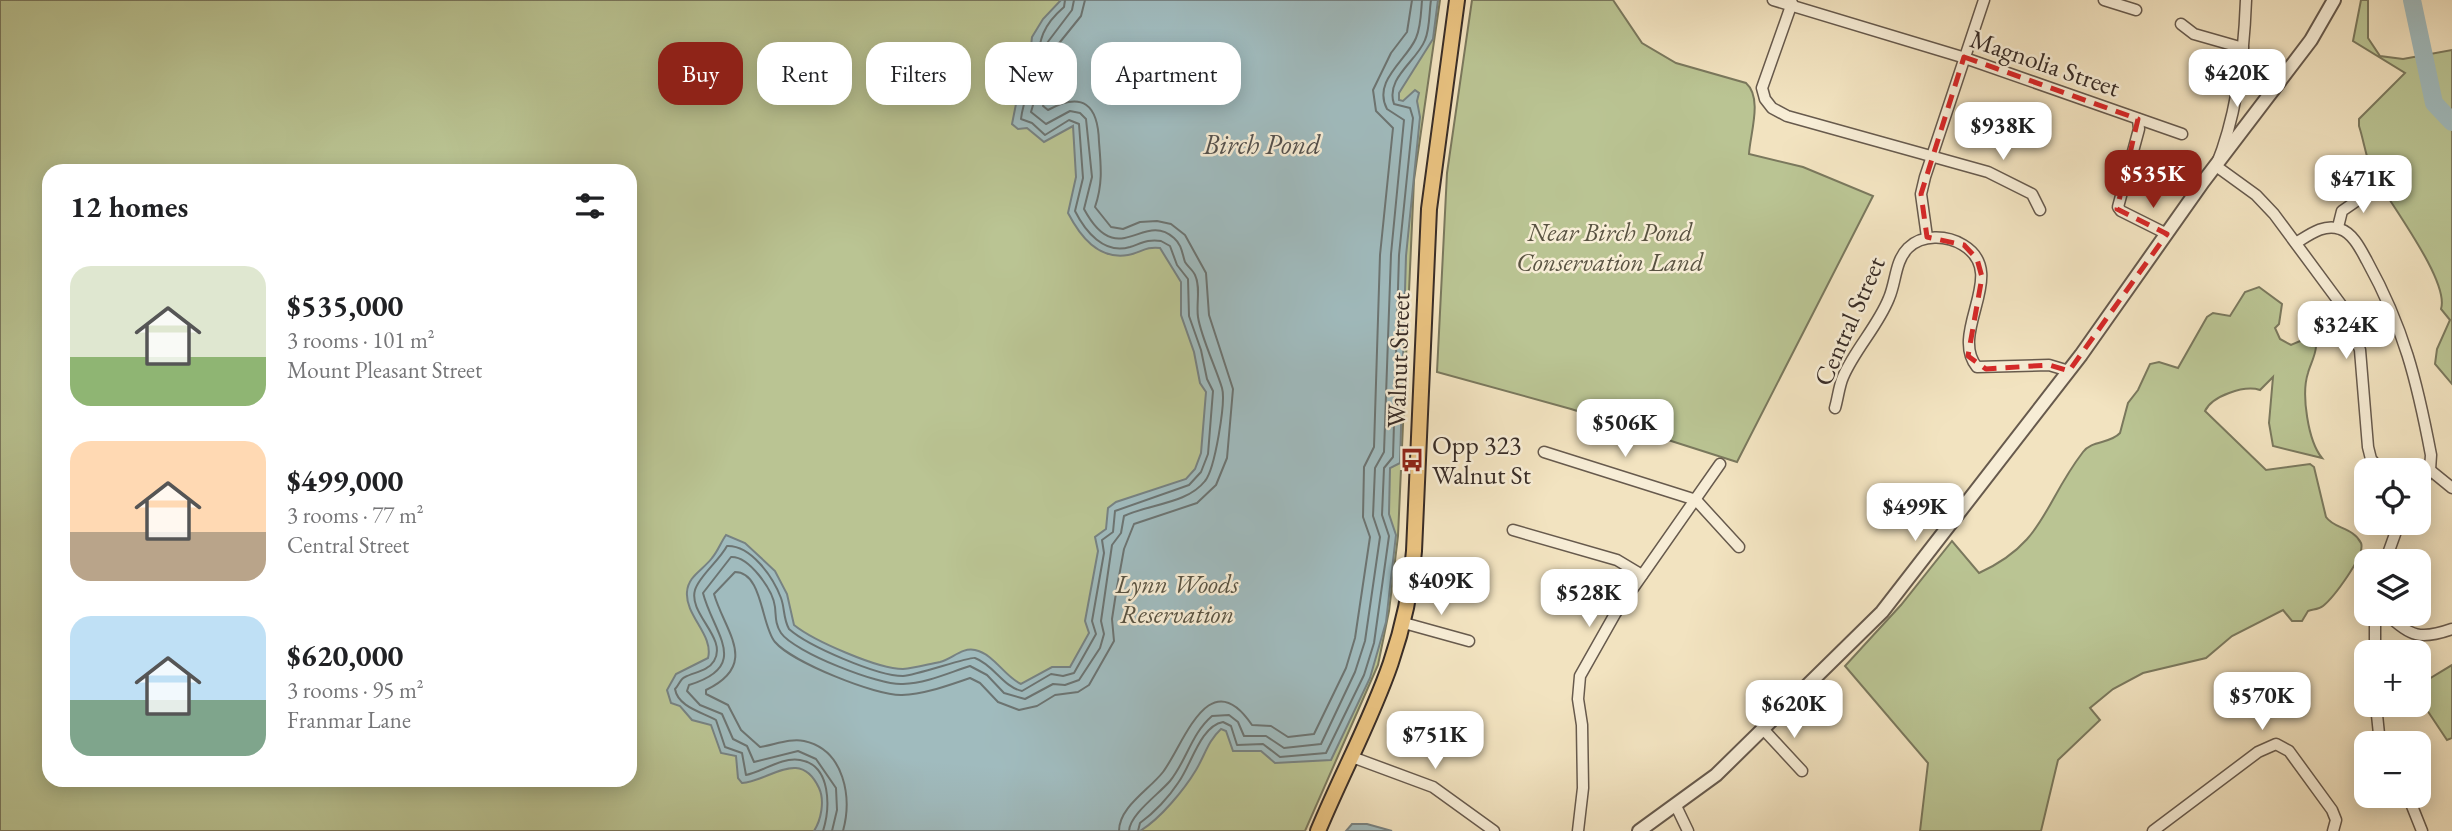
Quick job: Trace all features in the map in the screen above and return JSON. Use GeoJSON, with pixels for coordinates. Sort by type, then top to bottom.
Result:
{"type":"FeatureCollection","features":[{"type":"Feature","properties":{"kind":"main road","name":"Walnut Street"},"geometry":{"type":"LineString","coordinates":[[1318,831],[1390,670],[1404,623],[1414,551],[1429,209],[1457,0]]}},
{"type":"Feature","properties":{"kind":"street","name":"Magnolia Street"},"geometry":{"type":"LineString","coordinates":[[1773,0],[1792,3],[1964,57],[2182,134]]}},
{"type":"Feature","properties":{"kind":"street"},"geometry":{"type":"LineString","coordinates":[[1984,0],[1922,194],[1927,237],[1947,238],[1964,245],[1978,259],[1982,276],[1966,344],[1968,356],[1976,367],[2049,365],[2069,371]]}},
{"type":"Feature","properties":{"kind":"street"},"geometry":{"type":"LineString","coordinates":[[2104,0],[2136,10]]}},
{"type":"Feature","properties":{"kind":"street"},"geometry":{"type":"LineString","coordinates":[[2216,166],[2238,80],[2246,0]]}},
{"type":"Feature","properties":{"kind":"street"},"geometry":{"type":"LineString","coordinates":[[1639,831],[1716,775],[1882,612],[2069,371],[2270,92],[2311,40],[2334,0]]}},
{"type":"Feature","properties":{"kind":"street"},"geometry":{"type":"LineString","coordinates":[[1792,3],[1762,88],[1765,99],[1772,108],[1787,116],[1934,155],[2011,182],[2032,194],[2040,210]]}},
{"type":"Feature","properties":{"kind":"street"},"geometry":{"type":"LineString","coordinates":[[2181,24],[2194,34],[2243,47]]}},
{"type":"Feature","properties":{"kind":"street"},"geometry":{"type":"LineString","coordinates":[[2238,80],[2270,92]]}},
{"type":"Feature","properties":{"kind":"street"},"geometry":{"type":"LineString","coordinates":[[2138,119],[2139,129],[2118,206],[2121,211],[2167,234]]}},
{"type":"Feature","properties":{"kind":"street"},"geometry":{"type":"LineString","coordinates":[[2216,166],[2256,195],[2336,295],[2357,335],[2371,458]]}},
{"type":"Feature","properties":{"kind":"street"},"geometry":{"type":"LineString","coordinates":[[2338,228],[2342,211],[2371,191]]}},
{"type":"Feature","properties":{"kind":"street"},"geometry":{"type":"LineString","coordinates":[[2296,243],[2320,229],[2338,228],[2350,235],[2362,252],[2392,309],[2408,348],[2431,458]]}},
{"type":"Feature","properties":{"kind":"street","name":"Central Street"},"geometry":{"type":"LineString","coordinates":[[1835,408],[1843,377],[1890,297],[1896,269],[1908,248],[1927,237]]}},
{"type":"Feature","properties":{"kind":"street"},"geometry":{"type":"LineString","coordinates":[[1545,452],[1696,499],[1739,547]]}},
{"type":"Feature","properties":{"kind":"street"},"geometry":{"type":"LineString","coordinates":[[1578,831],[1583,788],[1582,725],[1578,699],[1580,676],[1615,614],[1720,464]]}},
{"type":"Feature","properties":{"kind":"street"},"geometry":{"type":"LineString","coordinates":[[2431,471],[2452,488]]}},
{"type":"Feature","properties":{"kind":"street"},"geometry":{"type":"LineString","coordinates":[[1513,530],[1617,560],[1642,575]]}},
{"type":"Feature","properties":{"kind":"street"},"geometry":{"type":"LineString","coordinates":[[1404,623],[1469,641]]}},
{"type":"Feature","properties":{"kind":"street"},"geometry":{"type":"LineString","coordinates":[[2401,626],[2411,634],[2432,635],[2452,629]]}},
{"type":"Feature","properties":{"kind":"street"},"geometry":{"type":"LineString","coordinates":[[1764,730],[1802,771]]}},
{"type":"Feature","properties":{"kind":"street"},"geometry":{"type":"LineString","coordinates":[[2153,831],[2258,752],[2276,744],[2289,751],[2332,810],[2334,829]]}},
{"type":"Feature","properties":{"kind":"street"},"geometry":{"type":"LineString","coordinates":[[1352,757],[1433,787],[1494,831]]}},
{"type":"Feature","properties":{"kind":"street"},"geometry":{"type":"LineString","coordinates":[[1676,806],[1688,831]]}},
{"type":"Feature","properties":{"kind":"street"},"geometry":{"type":"LineString","coordinates":[[2412,808],[2422,831]]}},
{"type":"Feature","properties":{"kind":"highlighted area"},"geometry":{"type":"Polygon","coordinates":[[[1964,57],[2138,119],[2117,209],[2167,234],[2069,371],[2049,365],[1986,369],[1968,356],[1982,277],[1977,259],[1964,245],[1927,237],[1921,194],[1964,57]]]}},
{"type":"Feature","properties":{"kind":"green space","name":"Lynn Woods Reservation"},"geometry":{"type":"Polygon","coordinates":[[[0,0],[1440,0],[1414,180],[1398,536],[1389,611],[1378,665],[1305,831],[0,831],[0,0]]]}},
{"type":"Feature","properties":{"kind":"green space","name":"Near Birch Pond Conservation Land"},"geometry":{"type":"Polygon","coordinates":[[[1472,0],[1613,0],[1642,43],[1676,63],[1746,83],[1754,98],[1755,107],[1749,154],[1803,167],[1873,196],[1737,462],[1571,409],[1437,372],[1447,173],[1472,0]]]}},
{"type":"Feature","properties":{"kind":"green space"},"geometry":{"type":"Polygon","coordinates":[[[2361,0],[2368,0],[2368,38],[2380,56],[2403,59],[2452,50],[2452,384],[2435,364],[2437,349],[2450,320],[2441,309],[2441,296],[2436,280],[2416,241],[2373,173],[2359,126],[2359,119],[2405,73],[2353,41],[2361,0]]]}},
{"type":"Feature","properties":{"kind":"green space"},"geometry":{"type":"Polygon","coordinates":[[[2259,287],[2282,304],[2279,324],[2275,328],[2280,339],[2291,345],[2305,339],[2316,347],[2305,393],[2310,429],[2322,458],[2273,446],[2269,423],[2273,377],[2260,390],[2246,389],[2221,396],[2205,411],[2266,470],[2310,464],[2314,467],[2326,517],[2353,534],[2361,543],[2361,549],[2354,549],[2354,566],[2328,601],[2319,608],[2308,611],[2302,621],[2292,621],[2283,610],[2232,636],[2206,658],[2143,673],[2113,689],[2090,708],[2100,720],[2058,760],[2041,831],[1920,831],[1928,763],[1845,666],[1901,605],[1952,541],[1979,573],[2017,549],[2041,521],[2083,452],[2120,433],[2128,403],[2138,390],[2150,364],[2159,362],[2178,368],[2207,317],[2213,313],[2230,316],[2245,292],[2259,287]]]}},
{"type":"Feature","properties":{"kind":"green space"},"geometry":{"type":"Polygon","coordinates":[[[2452,665],[2452,738],[2447,740],[2431,716],[2431,678],[2452,665]]]}},
{"type":"Feature","properties":{"kind":"water","name":"Birch Pond"},"geometry":{"type":"Polygon","coordinates":[[[1061,0],[1438,0],[1433,39],[1399,93],[1399,100],[1403,101],[1415,90],[1419,93],[1417,101],[1420,117],[1406,256],[1400,463],[1390,468],[1389,514],[1396,535],[1386,622],[1370,678],[1331,760],[1275,763],[1261,751],[1233,751],[1226,731],[1221,729],[1178,795],[1156,819],[1140,831],[814,831],[819,821],[822,799],[811,776],[803,770],[784,769],[742,783],[738,778],[736,756],[721,753],[711,725],[692,720],[680,706],[671,703],[667,690],[676,674],[708,658],[707,641],[690,609],[687,592],[690,582],[714,555],[726,535],[745,543],[775,571],[787,594],[794,625],[816,639],[863,659],[903,669],[940,662],[966,650],[975,650],[988,656],[1021,684],[1052,667],[1070,667],[1089,633],[1085,621],[1098,551],[1095,537],[1106,529],[1108,508],[1116,502],[1186,479],[1195,469],[1201,453],[1206,392],[1200,383],[1194,352],[1181,315],[1181,282],[1160,248],[1117,256],[1099,250],[1078,230],[1068,213],[1076,177],[1073,126],[1044,142],[1027,128],[1018,129],[1012,124],[1016,105],[1077,105],[1077,42],[1031,42],[1043,19],[1061,0]]]}},
{"type":"Feature","properties":{"kind":"water"},"geometry":{"type":"Polygon","coordinates":[[[1352,824],[1367,824],[1392,831],[1346,831],[1352,824]]]}},
{"type":"Feature","properties":{"kind":"waterway"},"geometry":{"type":"LineString","coordinates":[[2412,0],[2434,103],[2452,122]]}},
{"type":"Feature","properties":{"kind":"place","name":"Opp 323 Walnut St"},"geometry":{"type":"Point","coordinates":[1412,460]}}]}
